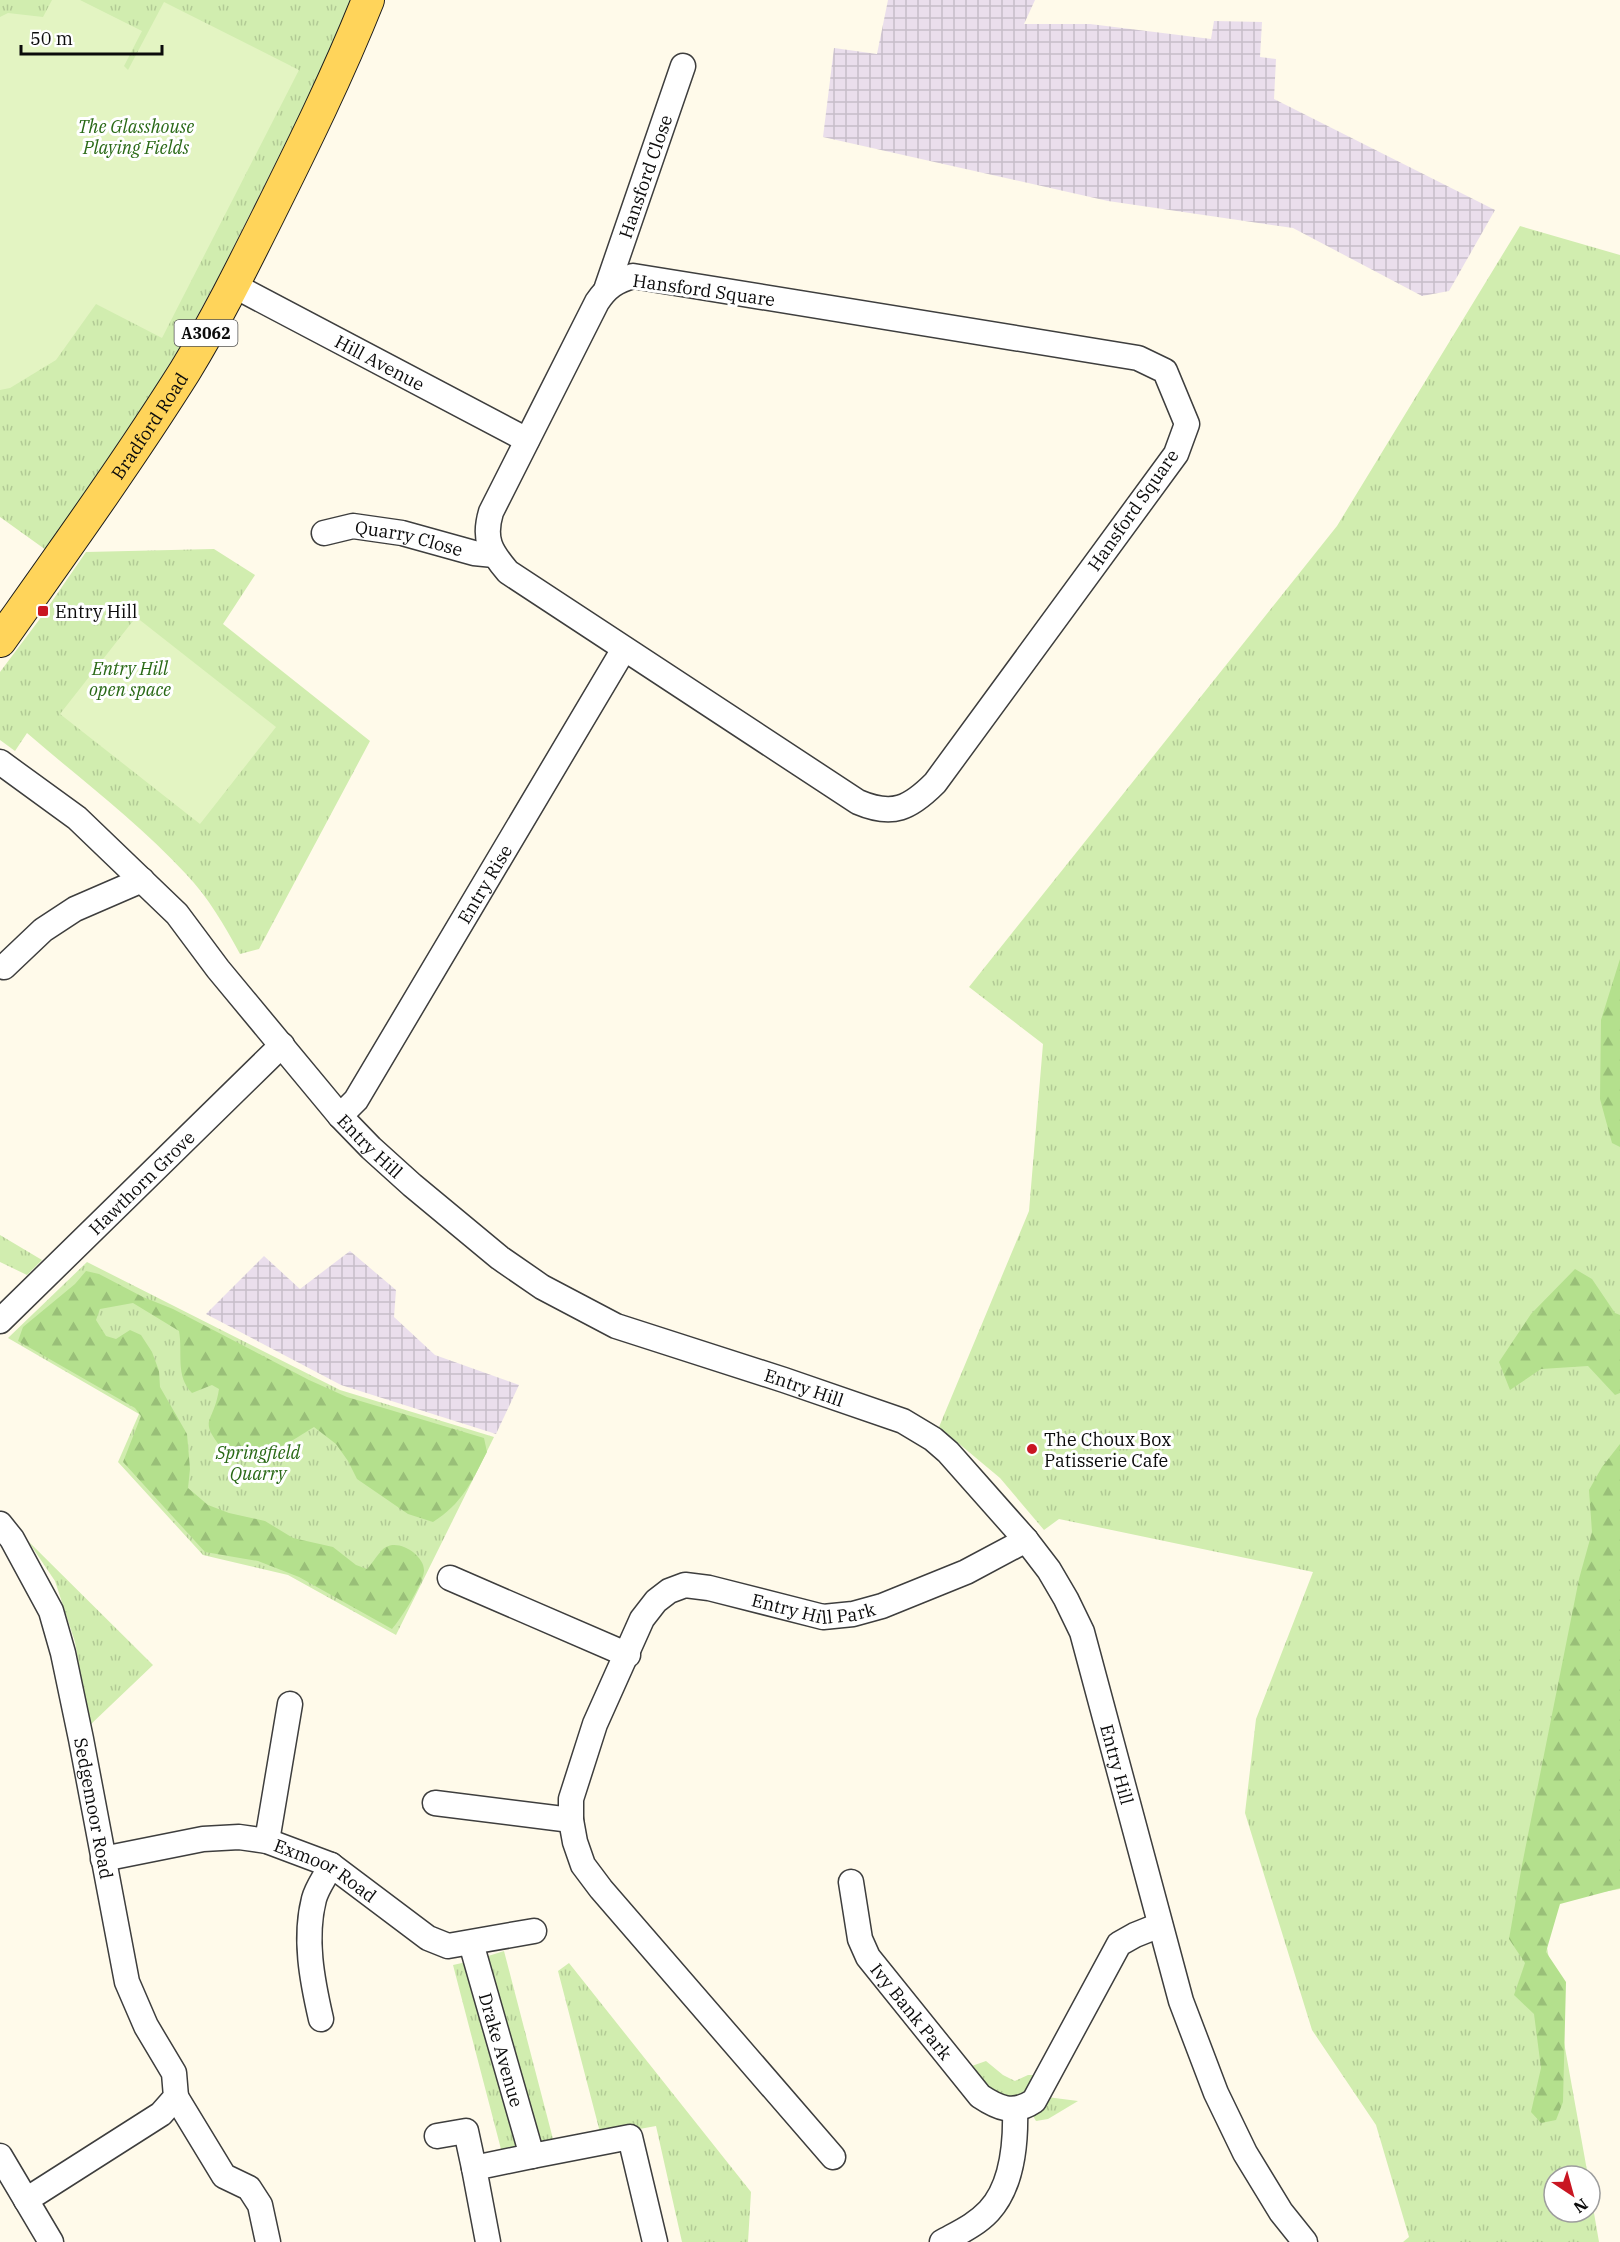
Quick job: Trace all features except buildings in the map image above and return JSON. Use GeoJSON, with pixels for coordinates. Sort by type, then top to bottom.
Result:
{"type":"FeatureCollection","features":[{"type":"Feature","properties":{"kind":"main road","name":"Bradford Road"},"geometry":{"type":"LineString","coordinates":[[0,641],[129,457],[186,369],[233,285],[311,132],[369,0]]}},
{"type":"Feature","properties":{"kind":"street","name":"Hansford Close"},"geometry":{"type":"LineString","coordinates":[[607,287],[683,66]]}},
{"type":"Feature","properties":{"kind":"street","name":"Hansford Square"},"geometry":{"type":"LineString","coordinates":[[633,276],[1138,358],[1165,371],[1187,424],[1176,454],[935,783],[920,798],[903,808],[888,810],[873,808],[858,802],[508,572],[494,555],[488,542],[487,526],[491,512],[597,302],[607,287],[633,276]]}},
{"type":"Feature","properties":{"kind":"street","name":"Hill Avenue"},"geometry":{"type":"LineString","coordinates":[[233,285],[527,440]]}},
{"type":"Feature","properties":{"kind":"street","name":"Quarry Close"},"geometry":{"type":"LineString","coordinates":[[324,533],[353,526],[402,533],[474,554],[494,555]]}},
{"type":"Feature","properties":{"kind":"street","name":"Entry Rise"},"geometry":{"type":"LineString","coordinates":[[340,1116],[356,1100],[624,649]]}},
{"type":"Feature","properties":{"kind":"street","name":"Entry Hill"},"geometry":{"type":"LineString","coordinates":[[0,762],[77,819],[177,914],[218,969],[340,1116],[420,1192],[500,1258],[542,1287],[616,1326],[903,1421],[933,1439],[948,1452],[1026,1540],[1049,1570],[1082,1632],[1181,2001],[1216,2093],[1245,2153],[1281,2212],[1305,2242]]}},
{"type":"Feature","properties":{"kind":"street"},"geometry":{"type":"LineString","coordinates":[[4,967],[43,930],[75,909],[142,880]]}},
{"type":"Feature","properties":{"kind":"street","name":"Hawthorn Grove"},"geometry":{"type":"LineString","coordinates":[[0,1321],[282,1045]]}},
{"type":"Feature","properties":{"kind":"street","name":"Sedgemoor Road"},"geometry":{"type":"LineString","coordinates":[[0,1524],[12,1539],[51,1611],[69,1685],[127,1982],[146,2026],[174,2073],[176,2097],[224,2176],[249,2188],[260,2205],[268,2242]]}},
{"type":"Feature","properties":{"kind":"street","name":"Entry Hill Park"},"geometry":{"type":"LineString","coordinates":[[833,2157],[601,1889],[583,1865],[575,1842],[571,1820],[571,1799],[595,1725],[642,1619],[656,1601],[669,1591],[685,1585],[709,1588],[823,1617],[853,1614],[901,1599],[966,1572],[1026,1540]]}},
{"type":"Feature","properties":{"kind":"street"},"geometry":{"type":"LineString","coordinates":[[450,1578],[627,1655]]}},
{"type":"Feature","properties":{"kind":"street"},"geometry":{"type":"LineString","coordinates":[[267,1841],[290,1704]]}},
{"type":"Feature","properties":{"kind":"street"},"geometry":{"type":"LineString","coordinates":[[435,1803],[571,1820]]}},
{"type":"Feature","properties":{"kind":"street","name":"Exmoor Road"},"geometry":{"type":"LineString","coordinates":[[103,1858],[203,1839],[239,1837],[267,1841],[331,1865],[428,1938],[448,1946],[534,1931]]}},
{"type":"Feature","properties":{"kind":"street"},"geometry":{"type":"LineString","coordinates":[[321,2019],[314,1987],[309,1936],[315,1897],[331,1865]]}},
{"type":"Feature","properties":{"kind":"street","name":"Ivy Bank Park"},"geometry":{"type":"LineString","coordinates":[[851,1882],[860,1939],[868,1957],[980,2096],[996,2106],[1015,2109]]}},
{"type":"Feature","properties":{"kind":"street"},"geometry":{"type":"LineString","coordinates":[[942,2242],[973,2235],[999,2197],[1012,2160],[1016,2138],[1015,2109],[1034,2101],[1119,1944],[1160,1925]]}},
{"type":"Feature","properties":{"kind":"street","name":"Drake Avenue"},"geometry":{"type":"LineString","coordinates":[[471,1943],[532,2156]]}},
{"type":"Feature","properties":{"kind":"street"},"geometry":{"type":"LineString","coordinates":[[26,2200],[161,2114],[176,2097]]}},
{"type":"Feature","properties":{"kind":"street"},"geometry":{"type":"LineString","coordinates":[[437,2136],[466,2131],[488,2242]]}},
{"type":"Feature","properties":{"kind":"street"},"geometry":{"type":"LineString","coordinates":[[474,2168],[630,2137],[655,2242]]}},
{"type":"Feature","properties":{"kind":"street"},"geometry":{"type":"LineString","coordinates":[[0,2156],[51,2242]]}},
{"type":"Feature","properties":{"kind":"shaded area"},"geometry":{"type":"Polygon","coordinates":[[[888,0],[1035,0],[1024,24],[1090,24],[1211,39],[1214,21],[1262,22],[1260,57],[1276,59],[1274,99],[1495,210],[1449,291],[1422,296],[1293,228],[1108,201],[823,137],[834,48],[877,54],[888,0]]]}},
{"type":"Feature","properties":{"kind":"shaded area"},"geometry":{"type":"Polygon","coordinates":[[[350,1251],[396,1290],[394,1317],[435,1355],[519,1385],[496,1434],[341,1385],[206,1314],[264,1256],[300,1289],[350,1251]]]}},
{"type":"Feature","properties":{"kind":"green space","name":"The Glasshouse Playing Fields"},"geometry":{"type":"Polygon","coordinates":[[[0,0],[352,0],[324,66],[219,276],[183,342],[149,397],[46,550],[0,517],[0,0]]]}},
{"type":"Feature","properties":{"kind":"green space","name":"The Glasshouse Playing Fields"},"geometry":{"type":"Polygon","coordinates":[[[52,0],[80,0],[142,31],[124,66],[128,70],[164,2],[299,70],[162,338],[96,304],[56,360],[10,388],[0,390],[0,17],[8,13],[43,17],[52,0]]]}},
{"type":"Feature","properties":{"kind":"green space"},"geometry":{"type":"Polygon","coordinates":[[[1520,226],[1620,255],[1620,1889],[1539,1903],[1586,2164],[1542,2164],[1542,2224],[1596,2224],[1599,2242],[1403,2242],[1409,2237],[1376,2125],[1312,2030],[1245,1813],[1256,1719],[1313,1572],[1059,1519],[1044,1530],[1000,1478],[939,1427],[1029,1211],[1043,1044],[969,987],[1337,526],[1520,226]]]}},
{"type":"Feature","properties":{"kind":"green space","name":"Entry Hill open space"},"geometry":{"type":"Polygon","coordinates":[[[214,549],[255,575],[223,624],[370,741],[259,949],[240,954],[202,892],[168,855],[129,819],[27,733],[15,751],[0,740],[0,672],[86,552],[214,549]]]}},
{"type":"Feature","properties":{"kind":"green space"},"geometry":{"type":"Polygon","coordinates":[[[136,617],[276,727],[200,824],[60,714],[136,617]]]}},
{"type":"Feature","properties":{"kind":"green space"},"geometry":{"type":"Polygon","coordinates":[[[1620,959],[1620,1147],[1612,1143],[1600,1099],[1601,1020],[1620,959]]]}},
{"type":"Feature","properties":{"kind":"green space"},"geometry":{"type":"Polygon","coordinates":[[[0,1235],[42,1260],[27,1275],[0,1262],[0,1235]]]}},
{"type":"Feature","properties":{"kind":"green space","name":"Springfield Quarry"},"geometry":{"type":"Polygon","coordinates":[[[87,1262],[340,1390],[494,1437],[396,1635],[288,1575],[203,1555],[118,1462],[139,1414],[8,1338],[87,1262]]]}},
{"type":"Feature","properties":{"kind":"green space"},"geometry":{"type":"Polygon","coordinates":[[[1575,1269],[1592,1279],[1615,1313],[1620,1315],[1620,1393],[1615,1395],[1588,1366],[1541,1369],[1510,1390],[1499,1362],[1531,1314],[1575,1269]]]}},
{"type":"Feature","properties":{"kind":"green space","name":"Springfield Quarry"},"geometry":{"type":"Polygon","coordinates":[[[86,1271],[99,1274],[143,1297],[173,1309],[309,1380],[347,1397],[484,1438],[487,1452],[471,1482],[452,1508],[433,1522],[408,1514],[357,1479],[336,1444],[314,1427],[273,1450],[252,1454],[226,1454],[209,1427],[219,1389],[212,1385],[192,1393],[187,1386],[181,1372],[179,1331],[133,1303],[100,1309],[96,1320],[106,1336],[116,1339],[130,1330],[141,1335],[152,1352],[159,1371],[160,1387],[187,1434],[190,1469],[188,1488],[208,1505],[229,1513],[265,1521],[293,1538],[333,1547],[356,1565],[367,1569],[383,1549],[392,1545],[404,1547],[416,1555],[423,1565],[423,1577],[401,1618],[392,1629],[299,1577],[258,1561],[205,1552],[123,1462],[141,1416],[135,1408],[18,1341],[23,1327],[75,1284],[86,1271]]]}},
{"type":"Feature","properties":{"kind":"green space"},"geometry":{"type":"Polygon","coordinates":[[[1620,1444],[1620,1888],[1560,1904],[1546,1952],[1566,1982],[1563,2102],[1556,2120],[1541,2123],[1531,2112],[1541,2068],[1534,2014],[1514,1995],[1525,1963],[1509,1939],[1579,1579],[1592,1532],[1589,1490],[1602,1467],[1620,1444]]]}},
{"type":"Feature","properties":{"kind":"green space"},"geometry":{"type":"Polygon","coordinates":[[[28,1541],[153,1665],[89,1726],[75,1642],[55,1581],[28,1541]]]}},
{"type":"Feature","properties":{"kind":"green space"},"geometry":{"type":"Polygon","coordinates":[[[504,1951],[553,2139],[535,2144],[485,1957],[504,1951]]]}},
{"type":"Feature","properties":{"kind":"green space"},"geometry":{"type":"Polygon","coordinates":[[[471,1961],[521,2148],[502,2153],[453,1965],[471,1961]]]}},
{"type":"Feature","properties":{"kind":"green space"},"geometry":{"type":"Polygon","coordinates":[[[569,1963],[751,2192],[748,2242],[682,2242],[656,2126],[601,2136],[558,1971],[569,1963]]]}},
{"type":"Feature","properties":{"kind":"green space"},"geometry":{"type":"Polygon","coordinates":[[[986,2061],[1003,2075],[1015,2081],[1028,2075],[1038,2075],[1020,2094],[995,2096],[966,2068],[986,2061]]]}},
{"type":"Feature","properties":{"kind":"green space"},"geometry":{"type":"Polygon","coordinates":[[[1047,2097],[1078,2101],[1048,2119],[1036,2121],[1032,2114],[1047,2097]]]}},
{"type":"Feature","properties":{"kind":"place","name":"Entry Hill"},"geometry":{"type":"Point","coordinates":[43,611]}},
{"type":"Feature","properties":{"kind":"place","name":"The Choux Box Patisserie Cafe"},"geometry":{"type":"Point","coordinates":[1032,1449]}}]}
